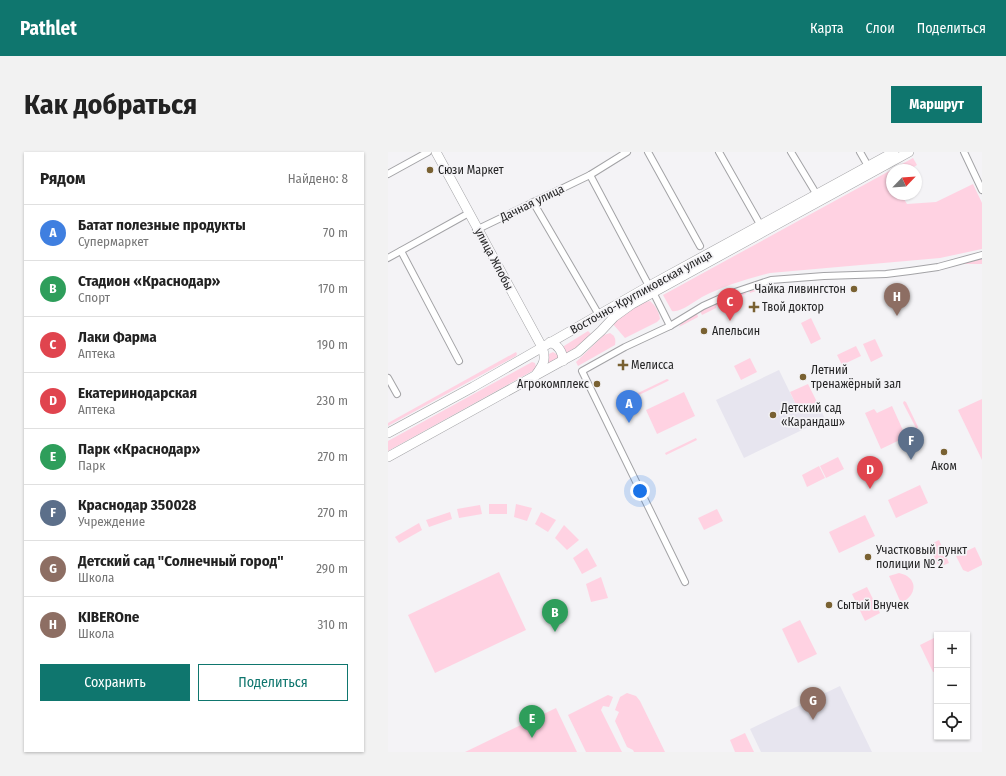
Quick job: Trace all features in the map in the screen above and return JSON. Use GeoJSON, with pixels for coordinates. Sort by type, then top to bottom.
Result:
{"type":"FeatureCollection","features":[{"type":"Feature","properties":{"kind":"main road","name":"улица Жлобы"},"geometry":{"type":"LineString","coordinates":[[431,152],[542,347]]}},
{"type":"Feature","properties":{"kind":"main road","name":"улица Жлобы"},"geometry":{"type":"LineString","coordinates":[[436,152],[467,214]]}},
{"type":"Feature","properties":{"kind":"main road","name":"Восточно-Кругликовская улица"},"geometry":{"type":"LineString","coordinates":[[388,457],[578,352],[602,331],[620,312],[654,289],[761,226],[894,152]]}},
{"type":"Feature","properties":{"kind":"main road","name":"Восточно-Кругликовская улица"},"geometry":{"type":"LineString","coordinates":[[388,433],[473,387],[528,354],[599,315],[654,289],[909,152]]}},
{"type":"Feature","properties":{"kind":"main road","name":"улица Жлобы"},"geometry":{"type":"LineString","coordinates":[[476,230],[531,336],[533,344],[528,354]]}},
{"type":"Feature","properties":{"kind":"main road"},"geometry":{"type":"LineString","coordinates":[[550,342],[556,345],[560,350],[563,360]]}},
{"type":"Feature","properties":{"kind":"main road"},"geometry":{"type":"LineString","coordinates":[[534,377],[545,357],[542,347]]}},
{"type":"Feature","properties":{"kind":"street"},"geometry":{"type":"LineString","coordinates":[[388,174],[428,152]]}},
{"type":"Feature","properties":{"kind":"street","name":"Дачная улица"},"geometry":{"type":"LineString","coordinates":[[476,230],[590,175],[627,152]]}},
{"type":"Feature","properties":{"kind":"street"},"geometry":{"type":"LineString","coordinates":[[648,152],[700,246]]}},
{"type":"Feature","properties":{"kind":"street"},"geometry":{"type":"LineString","coordinates":[[719,152],[761,226]]}},
{"type":"Feature","properties":{"kind":"street"},"geometry":{"type":"LineString","coordinates":[[791,152],[817,195]]}},
{"type":"Feature","properties":{"kind":"street"},"geometry":{"type":"LineString","coordinates":[[860,152],[868,166]]}},
{"type":"Feature","properties":{"kind":"street"},"geometry":{"type":"LineString","coordinates":[[964,152],[982,190]]}},
{"type":"Feature","properties":{"kind":"street"},"geometry":{"type":"LineString","coordinates":[[590,175],[654,289],[670,326]]}},
{"type":"Feature","properties":{"kind":"street"},"geometry":{"type":"LineString","coordinates":[[533,202],[599,315]]}},
{"type":"Feature","properties":{"kind":"street"},"geometry":{"type":"LineString","coordinates":[[388,258],[467,214]]}},
{"type":"Feature","properties":{"kind":"street"},"geometry":{"type":"LineString","coordinates":[[401,251],[459,362]]}},
{"type":"Feature","properties":{"kind":"street"},"geometry":{"type":"LineString","coordinates":[[685,582],[582,371],[625,347],[670,326],[703,306],[732,293],[771,280],[902,272],[938,268],[982,255]]}},
{"type":"Feature","properties":{"kind":"street"},"geometry":{"type":"LineString","coordinates":[[388,378],[397,394]]}},
{"type":"Feature","properties":{"kind":"shaded area"},"geometry":{"type":"Polygon","coordinates":[[[913,158],[916,164],[902,164],[913,158]]]}},
{"type":"Feature","properties":{"kind":"shaded area"},"geometry":{"type":"Polygon","coordinates":[[[886,173],[886,200],[905,200],[907,204],[936,202],[973,184],[982,203],[982,249],[940,258],[770,273],[727,286],[702,297],[683,309],[675,311],[672,311],[663,295],[886,173]]]}},
{"type":"Feature","properties":{"kind":"shaded area"},"geometry":{"type":"Polygon","coordinates":[[[982,259],[982,264],[957,264],[982,259]]]}},
{"type":"Feature","properties":{"kind":"shaded area"},"geometry":{"type":"Polygon","coordinates":[[[770,286],[771,288],[760,292],[759,290],[750,293],[749,290],[770,286]]]}},
{"type":"Feature","properties":{"kind":"shaded area"},"geometry":{"type":"Polygon","coordinates":[[[745,292],[746,294],[736,297],[737,299],[729,302],[724,302],[723,300],[745,292]]]}},
{"type":"Feature","properties":{"kind":"shaded area"},"geometry":{"type":"Polygon","coordinates":[[[650,301],[659,314],[660,319],[657,322],[625,338],[613,324],[630,310],[640,304],[650,301]]]}},
{"type":"Feature","properties":{"kind":"shaded area"},"geometry":{"type":"Polygon","coordinates":[[[718,302],[719,305],[716,306],[716,308],[702,315],[700,311],[718,302]]]}},
{"type":"Feature","properties":{"kind":"shaded area"},"geometry":{"type":"Polygon","coordinates":[[[697,313],[698,317],[679,327],[681,324],[697,313]]]}},
{"type":"Feature","properties":{"kind":"shaded area"},"geometry":{"type":"Polygon","coordinates":[[[811,318],[821,339],[811,344],[801,323],[811,318]]]}},
{"type":"Feature","properties":{"kind":"shaded area"},"geometry":{"type":"Polygon","coordinates":[[[588,331],[591,334],[583,342],[568,354],[565,354],[562,350],[564,346],[588,331]]]}},
{"type":"Feature","properties":{"kind":"shaded area"},"geometry":{"type":"Polygon","coordinates":[[[610,333],[615,338],[615,345],[578,366],[576,362],[604,335],[610,333]]]}},
{"type":"Feature","properties":{"kind":"shaded area"},"geometry":{"type":"Polygon","coordinates":[[[875,339],[883,356],[871,362],[863,344],[875,339]]]}},
{"type":"Feature","properties":{"kind":"shaded area"},"geometry":{"type":"Polygon","coordinates":[[[856,346],[861,356],[842,365],[837,355],[856,346]]]}},
{"type":"Feature","properties":{"kind":"shaded area"},"geometry":{"type":"Polygon","coordinates":[[[516,352],[516,356],[388,426],[388,423],[516,352]]]}},
{"type":"Feature","properties":{"kind":"shaded area"},"geometry":{"type":"Polygon","coordinates":[[[553,352],[558,355],[559,359],[548,365],[549,354],[553,352]]]}},
{"type":"Feature","properties":{"kind":"shaded area"},"geometry":{"type":"Polygon","coordinates":[[[750,358],[757,372],[741,380],[734,366],[750,358]]]}},
{"type":"Feature","properties":{"kind":"shaded area"},"geometry":{"type":"Polygon","coordinates":[[[532,362],[535,363],[536,369],[388,451],[388,441],[532,362]]]}},
{"type":"Feature","properties":{"kind":"shaded area","name":"Детский сад «Карандаш»"},"geometry":{"type":"Polygon","coordinates":[[[779,370],[799,411],[817,402],[825,419],[744,458],[716,400],[779,370]]]}},
{"type":"Feature","properties":{"kind":"shaded area"},"geometry":{"type":"Polygon","coordinates":[[[667,379],[669,380],[638,395],[638,393],[667,379]]]}},
{"type":"Feature","properties":{"kind":"shaded area"},"geometry":{"type":"Polygon","coordinates":[[[808,384],[817,402],[799,411],[790,392],[808,384]]]}},
{"type":"Feature","properties":{"kind":"shaded area"},"geometry":{"type":"Polygon","coordinates":[[[684,392],[695,416],[657,434],[646,410],[684,392]]]}},
{"type":"Feature","properties":{"kind":"shaded area"},"geometry":{"type":"Polygon","coordinates":[[[982,399],[982,460],[958,410],[982,399]]]}},
{"type":"Feature","properties":{"kind":"shaded area"},"geometry":{"type":"Polygon","coordinates":[[[904,401],[906,402],[918,427],[917,429],[903,403],[904,401]]]}},
{"type":"Feature","properties":{"kind":"shaded area"},"geometry":{"type":"Polygon","coordinates":[[[892,406],[906,437],[881,449],[865,413],[874,409],[877,413],[892,406]]]}},
{"type":"Feature","properties":{"kind":"shaded area"},"geometry":{"type":"Polygon","coordinates":[[[696,438],[697,440],[666,455],[665,453],[696,438]]]}},
{"type":"Feature","properties":{"kind":"shaded area"},"geometry":{"type":"Polygon","coordinates":[[[838,457],[844,469],[826,478],[820,466],[838,457]]]}},
{"type":"Feature","properties":{"kind":"shaded area"},"geometry":{"type":"Polygon","coordinates":[[[819,466],[825,478],[807,487],[802,475],[819,466]]]}},
{"type":"Feature","properties":{"kind":"shaded area"},"geometry":{"type":"Polygon","coordinates":[[[920,485],[928,503],[896,518],[888,500],[920,485]]]}},
{"type":"Feature","properties":{"kind":"shaded area"},"geometry":{"type":"Polygon","coordinates":[[[489,504],[507,504],[507,514],[489,514],[489,504]]]}},
{"type":"Feature","properties":{"kind":"shaded area"},"geometry":{"type":"Polygon","coordinates":[[[516,504],[532,508],[527,521],[514,517],[516,504]]]}},
{"type":"Feature","properties":{"kind":"shaded area"},"geometry":{"type":"Polygon","coordinates":[[[480,505],[482,514],[459,518],[457,509],[480,505]]]}},
{"type":"Feature","properties":{"kind":"shaded area"},"geometry":{"type":"Polygon","coordinates":[[[717,509],[723,521],[704,530],[698,518],[717,509]]]}},
{"type":"Feature","properties":{"kind":"shaded area"},"geometry":{"type":"Polygon","coordinates":[[[450,512],[452,519],[429,527],[426,520],[450,512]]]}},
{"type":"Feature","properties":{"kind":"shaded area"},"geometry":{"type":"Polygon","coordinates":[[[541,512],[556,520],[548,532],[535,524],[541,512]]]}},
{"type":"Feature","properties":{"kind":"shaded area"},"geometry":{"type":"Polygon","coordinates":[[[865,515],[875,536],[839,553],[829,532],[865,515]]]}},
{"type":"Feature","properties":{"kind":"shaded area"},"geometry":{"type":"Polygon","coordinates":[[[419,523],[422,530],[399,543],[395,537],[419,523]]]}},
{"type":"Feature","properties":{"kind":"shaded area"},"geometry":{"type":"Polygon","coordinates":[[[564,525],[579,540],[567,550],[555,538],[564,525]]]}},
{"type":"Feature","properties":{"kind":"shaded area"},"geometry":{"type":"Polygon","coordinates":[[[939,540],[949,563],[939,567],[929,545],[939,540]]]}},
{"type":"Feature","properties":{"kind":"shaded area"},"geometry":{"type":"Polygon","coordinates":[[[975,547],[982,565],[968,572],[963,570],[956,556],[975,547]]]}},
{"type":"Feature","properties":{"kind":"shaded area"},"geometry":{"type":"Polygon","coordinates":[[[587,548],[597,566],[582,574],[573,558],[587,548]]]}},
{"type":"Feature","properties":{"kind":"shaded area"},"geometry":{"type":"Polygon","coordinates":[[[499,572],[526,630],[435,673],[408,615],[499,572]]]}},
{"type":"Feature","properties":{"kind":"shaded area"},"geometry":{"type":"Polygon","coordinates":[[[899,573],[910,578],[914,586],[911,596],[901,603],[889,576],[899,573]]]}},
{"type":"Feature","properties":{"kind":"shaded area"},"geometry":{"type":"Polygon","coordinates":[[[601,577],[608,598],[591,602],[586,584],[601,577]]]}},
{"type":"Feature","properties":{"kind":"shaded area"},"geometry":{"type":"Polygon","coordinates":[[[867,587],[880,613],[865,621],[852,594],[867,587]]]}},
{"type":"Feature","properties":{"kind":"shaded area"},"geometry":{"type":"Polygon","coordinates":[[[800,620],[817,654],[798,663],[782,629],[800,620]]]}},
{"type":"Feature","properties":{"kind":"shaded area"},"geometry":{"type":"Polygon","coordinates":[[[934,638],[934,672],[933,672],[920,645],[934,638]]]}},
{"type":"Feature","properties":{"kind":"shaded area"},"geometry":{"type":"Polygon","coordinates":[[[840,686],[872,752],[761,752],[750,729],[840,686]]]}},
{"type":"Feature","properties":{"kind":"shaded area"},"geometry":{"type":"Polygon","coordinates":[[[627,693],[636,696],[640,701],[665,752],[634,752],[627,747],[615,721],[619,712],[615,710],[620,697],[627,693]]]}},
{"type":"Feature","properties":{"kind":"shaded area"},"geometry":{"type":"Polygon","coordinates":[[[608,695],[613,697],[609,707],[603,706],[601,710],[622,752],[586,752],[568,715],[608,695]]]}},
{"type":"Feature","properties":{"kind":"shaded area"},"geometry":{"type":"Polygon","coordinates":[[[556,708],[577,752],[465,752],[556,708]]]}},
{"type":"Feature","properties":{"kind":"shaded area"},"geometry":{"type":"Polygon","coordinates":[[[745,733],[754,752],[735,752],[730,740],[745,733]]]}},
{"type":"Feature","properties":{"kind":"place","name":"Сюзи Маркет"},"geometry":{"type":"Point","coordinates":[430,170]}},
{"type":"Feature","properties":{"kind":"place","name":"Чайка ливингстон"},"geometry":{"type":"Point","coordinates":[854,289]}},
{"type":"Feature","properties":{"kind":"place","name":"Твой доктор"},"geometry":{"type":"Point","coordinates":[754,307]}},
{"type":"Feature","properties":{"kind":"place","name":"KIBEROne"},"geometry":{"type":"Point","coordinates":[897,316]}},
{"type":"Feature","properties":{"kind":"place","name":"Лаки Фарма"},"geometry":{"type":"Point","coordinates":[730,321]}},
{"type":"Feature","properties":{"kind":"place","name":"Апельсин"},"geometry":{"type":"Point","coordinates":[704,331]}},
{"type":"Feature","properties":{"kind":"place","name":"Мелисса"},"geometry":{"type":"Point","coordinates":[623,365]}},
{"type":"Feature","properties":{"kind":"place","name":"Летний тренажёрный зал"},"geometry":{"type":"Point","coordinates":[803,377]}},
{"type":"Feature","properties":{"kind":"place","name":"Агрокомплекс"},"geometry":{"type":"Point","coordinates":[597,384]}},
{"type":"Feature","properties":{"kind":"place","name":"Детский сад «Карандаш»"},"geometry":{"type":"Point","coordinates":[773,415]}},
{"type":"Feature","properties":{"kind":"place","name":"Батат полезные продукты"},"geometry":{"type":"Point","coordinates":[629,423]}},
{"type":"Feature","properties":{"kind":"place","name":"Аком"},"geometry":{"type":"Point","coordinates":[944,452]}},
{"type":"Feature","properties":{"kind":"place","name":"Краснодар 350028"},"geometry":{"type":"Point","coordinates":[911,460]}},
{"type":"Feature","properties":{"kind":"place","name":"Екатеринодарская"},"geometry":{"type":"Point","coordinates":[870,489]}},
{"type":"Feature","properties":{"kind":"place","name":"Участковый пункт полиции № 2"},"geometry":{"type":"Point","coordinates":[868,557]}},
{"type":"Feature","properties":{"kind":"place","name":"Сытый Внучек"},"geometry":{"type":"Point","coordinates":[829,605]}},
{"type":"Feature","properties":{"kind":"place","name":"Стадион «Краснодар»"},"geometry":{"type":"Point","coordinates":[555,632]}},
{"type":"Feature","properties":{"kind":"place","name":"Детский сад \"Солнечный город\""},"geometry":{"type":"Point","coordinates":[813,720]}},
{"type":"Feature","properties":{"kind":"place","name":"Парк «Краснодар»"},"geometry":{"type":"Point","coordinates":[532,738]}}]}
